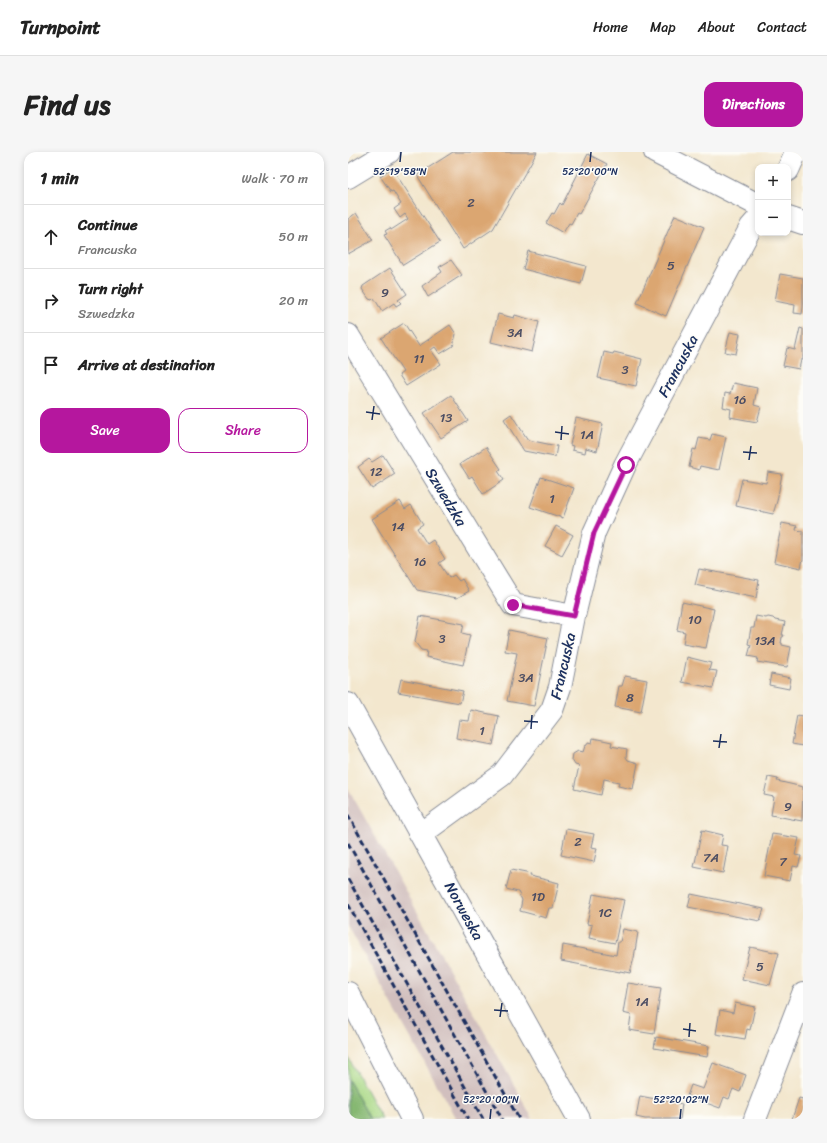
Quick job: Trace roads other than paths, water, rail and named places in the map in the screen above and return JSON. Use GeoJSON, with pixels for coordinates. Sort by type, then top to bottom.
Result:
{"type":"FeatureCollection","features":[{"type":"Feature","properties":{"kind":"street"},"geometry":{"type":"LineString","coordinates":[[348,176],[389,152]]}},
{"type":"Feature","properties":{"kind":"street"},"geometry":{"type":"LineString","coordinates":[[655,152],[755,203]]}},
{"type":"Feature","properties":{"kind":"street"},"geometry":{"type":"LineString","coordinates":[[791,164],[796,152]]}},
{"type":"Feature","properties":{"kind":"street"},"geometry":{"type":"LineString","coordinates":[[791,219],[803,223]]}},
{"type":"Feature","properties":{"kind":"street","name":"Francuska"},"geometry":{"type":"LineString","coordinates":[[421,834],[502,775],[552,710],[560,687],[574,616],[594,533],[633,451],[751,227],[755,222]]}},
{"type":"Feature","properties":{"kind":"street","name":"Szwedzka"},"geometry":{"type":"LineString","coordinates":[[348,334],[513,605],[574,616]]}},
{"type":"Feature","properties":{"kind":"street","name":"Norweska"},"geometry":{"type":"LineString","coordinates":[[348,704],[579,1119]]}},
{"type":"Feature","properties":{"kind":"street"},"geometry":{"type":"LineString","coordinates":[[348,993],[412,1119]]}},
{"type":"Feature","properties":{"kind":"street"},"geometry":{"type":"LineString","coordinates":[[755,1119],[803,994]]}},
{"type":"Feature","properties":{"kind":"railway"},"geometry":{"type":"LineString","coordinates":[[348,815],[519,1119]]}},
{"type":"Feature","properties":{"kind":"railway"},"geometry":{"type":"LineString","coordinates":[[348,843],[502,1119]]}},
{"type":"Feature","properties":{"kind":"railway"},"geometry":{"type":"LineString","coordinates":[[348,879],[483,1119]]}},
{"type":"Feature","properties":{"kind":"railway"},"geometry":{"type":"LineString","coordinates":[[348,904],[468,1119]]}}]}
